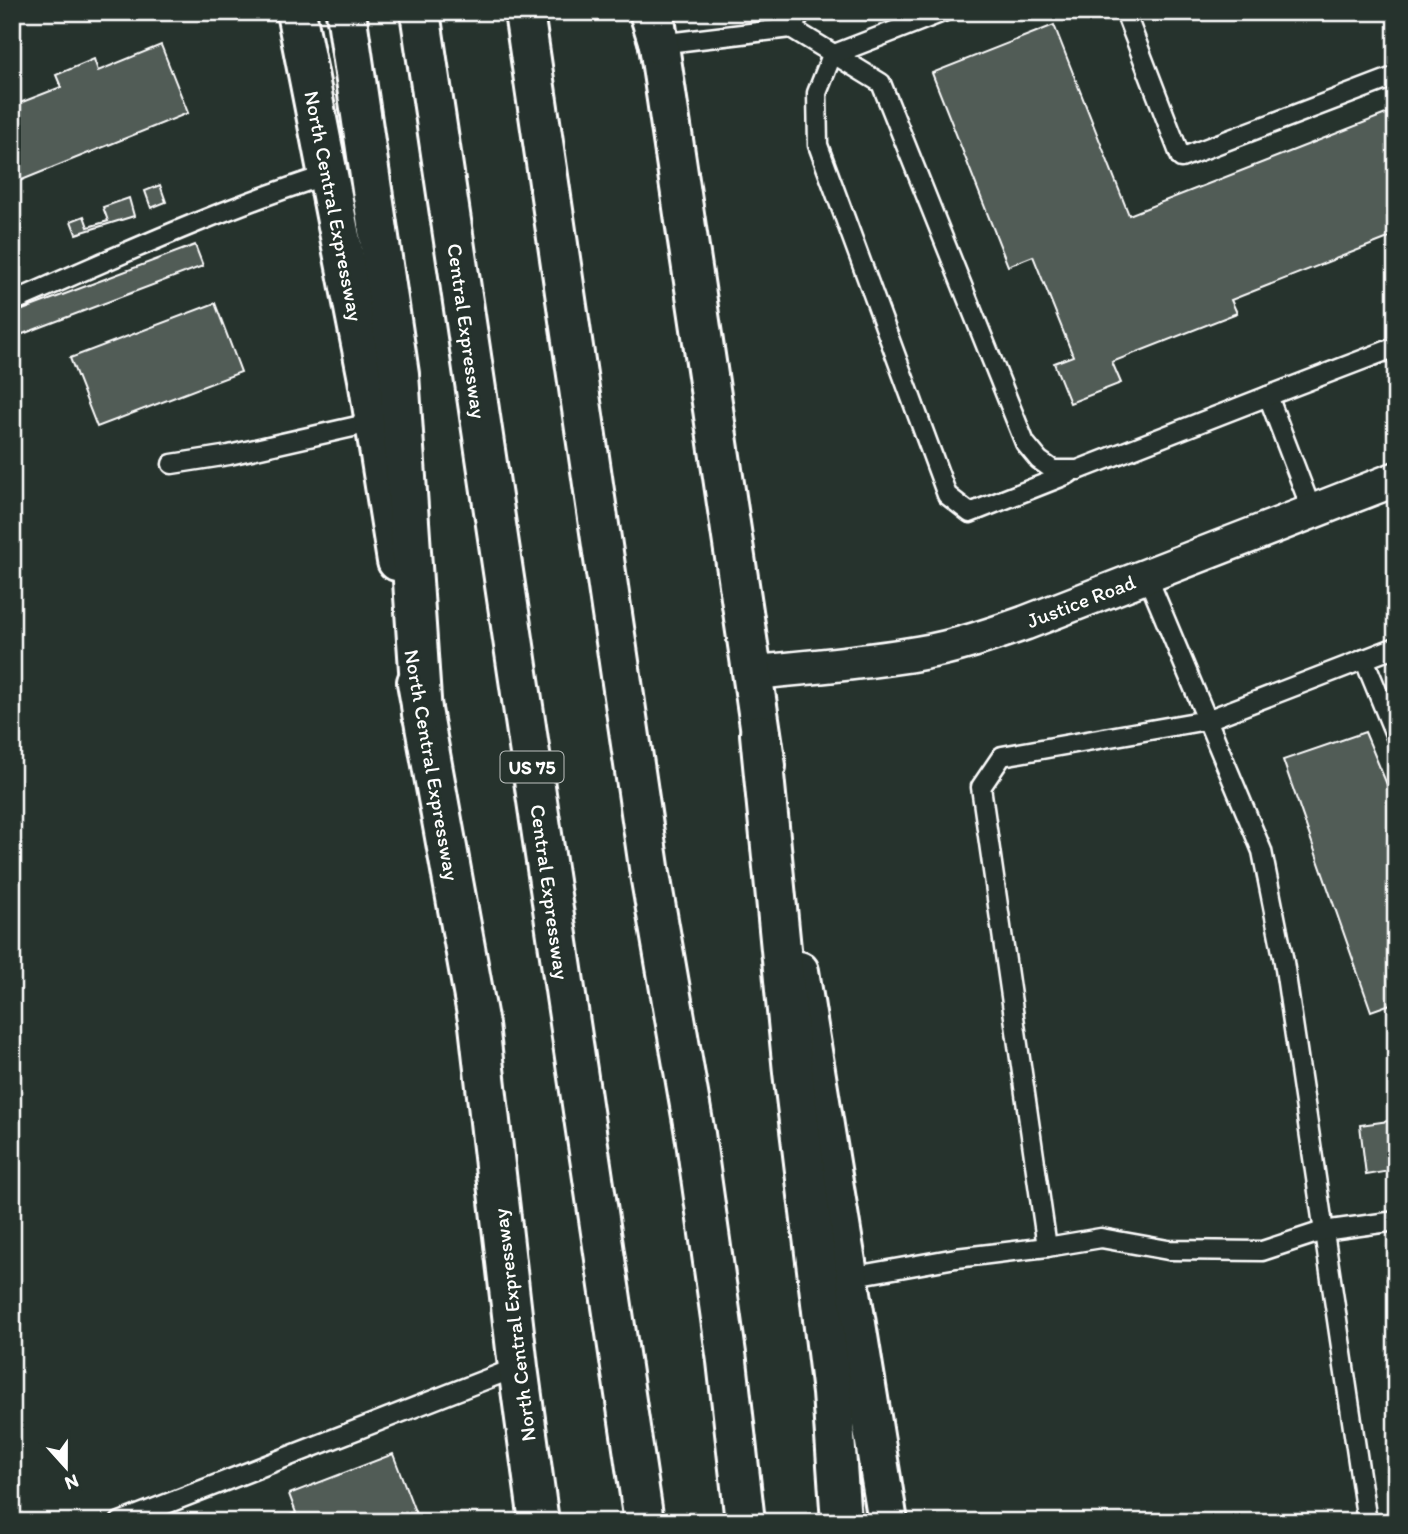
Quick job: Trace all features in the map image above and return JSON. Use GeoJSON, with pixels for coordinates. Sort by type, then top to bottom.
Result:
{"type":"FeatureCollection","features":[{"type":"Feature","properties":{"kind":"main road","name":"North Central Expressway"},"geometry":{"type":"LineString","coordinates":[[296,12],[368,379],[422,714],[479,1025],[518,1367],[539,1522]]}},
{"type":"Feature","properties":{"kind":"main road"},"geometry":{"type":"LineString","coordinates":[[346,12],[399,374],[422,714]]}},
{"type":"Feature","properties":{"kind":"main road","name":"Central Expressway"},"geometry":{"type":"LineString","coordinates":[[419,12],[644,1522]]}},
{"type":"Feature","properties":{"kind":"main road"},"geometry":{"type":"LineString","coordinates":[[524,12],[650,874],[695,1134],[727,1361],[745,1522]]}},
{"type":"Feature","properties":{"kind":"main road"},"geometry":{"type":"LineString","coordinates":[[654,23],[760,734],[888,1522]]}},
{"type":"Feature","properties":{"kind":"main road"},"geometry":{"type":"LineString","coordinates":[[760,734],[793,1072],[832,1392],[841,1522]]}},
{"type":"Feature","properties":{"kind":"street","name":"Justice Road"},"geometry":{"type":"LineString","coordinates":[[752,673],[892,657],[949,646],[1001,631],[1396,479]]}},
{"type":"Feature","properties":{"kind":"lane"},"geometry":{"type":"LineString","coordinates":[[791,28],[802,12]]}},
{"type":"Feature","properties":{"kind":"lane"},"geometry":{"type":"LineString","coordinates":[[943,12],[832,54],[817,93],[818,145],[947,495],[970,513],[1396,347]]}},
{"type":"Feature","properties":{"kind":"lane"},"geometry":{"type":"LineString","coordinates":[[1129,14],[1181,158],[1396,76]]}},
{"type":"Feature","properties":{"kind":"lane"},"geometry":{"type":"LineString","coordinates":[[654,23],[791,28],[881,83],[1025,443],[1053,470],[1078,470]]}},
{"type":"Feature","properties":{"kind":"lane"},"geometry":{"type":"LineString","coordinates":[[12,302],[184,228],[276,191],[327,175]]}},
{"type":"Feature","properties":{"kind":"lane"},"geometry":{"type":"LineString","coordinates":[[1268,396],[1312,511]]}},
{"type":"Feature","properties":{"kind":"lane"},"geometry":{"type":"LineString","coordinates":[[172,464],[229,455],[374,422]]}},
{"type":"Feature","properties":{"kind":"lane"},"geometry":{"type":"LineString","coordinates":[[1147,576],[1262,851],[1284,962],[1367,1522]]}},
{"type":"Feature","properties":{"kind":"lane"},"geometry":{"type":"LineString","coordinates":[[1047,1247],[981,787],[1002,756],[1207,720],[1396,647]]}},
{"type":"Feature","properties":{"kind":"lane"},"geometry":{"type":"LineString","coordinates":[[1364,659],[1396,737]]}},
{"type":"Feature","properties":{"kind":"lane"},"geometry":{"type":"LineString","coordinates":[[849,1277],[956,1258],[1101,1238],[1168,1250],[1262,1251],[1323,1231],[1396,1221]]}},
{"type":"Feature","properties":{"kind":"lane"},"geometry":{"type":"LineString","coordinates":[[120,1522],[518,1367]]}},
{"type":"Feature","properties":{"kind":"building"},"geometry":{"type":"Polygon","coordinates":[[[1054,25],[1129,215],[1396,110],[1396,235],[1231,300],[1237,313],[1112,362],[1121,383],[1070,403],[1054,363],[1073,356],[1033,256],[1008,266],[932,73],[1054,25]]]}},
{"type":"Feature","properties":{"kind":"building"},"geometry":{"type":"Polygon","coordinates":[[[161,45],[188,113],[12,184],[12,106],[61,87],[56,75],[94,59],[98,71],[161,45]]]}},
{"type":"Feature","properties":{"kind":"building"},"geometry":{"type":"Polygon","coordinates":[[[160,185],[166,202],[151,208],[145,191],[160,185]]]}},
{"type":"Feature","properties":{"kind":"building"},"geometry":{"type":"Polygon","coordinates":[[[129,198],[134,216],[76,234],[71,221],[84,216],[88,227],[108,221],[103,207],[129,198]]]}},
{"type":"Feature","properties":{"kind":"building"},"geometry":{"type":"Polygon","coordinates":[[[195,245],[203,266],[12,338],[12,314],[195,245]]]}},
{"type":"Feature","properties":{"kind":"building"},"geometry":{"type":"Polygon","coordinates":[[[215,303],[241,372],[97,427],[70,358],[215,303]]]}},
{"type":"Feature","properties":{"kind":"building"},"geometry":{"type":"Polygon","coordinates":[[[1365,732],[1396,806],[1396,1002],[1371,1011],[1283,760],[1365,732]]]}},
{"type":"Feature","properties":{"kind":"building"},"geometry":{"type":"Polygon","coordinates":[[[1396,1120],[1396,1170],[1366,1175],[1360,1125],[1396,1120]]]}},
{"type":"Feature","properties":{"kind":"building"},"geometry":{"type":"Polygon","coordinates":[[[1396,1278],[1396,1327],[1387,1279],[1396,1278]]]}},
{"type":"Feature","properties":{"kind":"building"},"geometry":{"type":"Polygon","coordinates":[[[393,1454],[419,1522],[273,1522],[296,1513],[289,1494],[393,1454]]]}}]}
